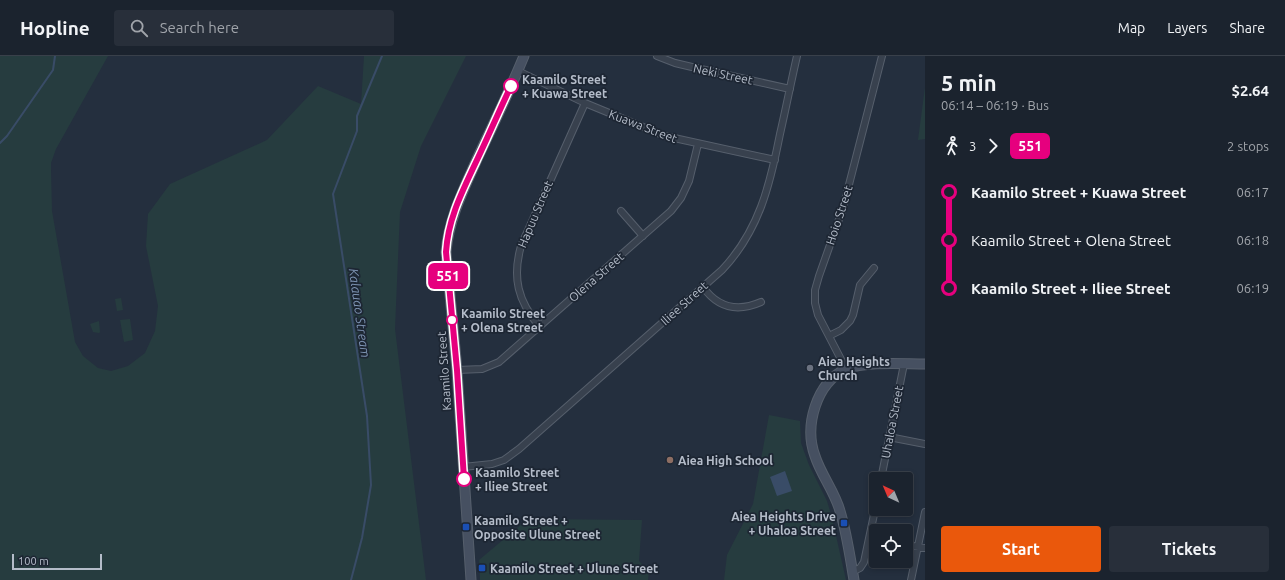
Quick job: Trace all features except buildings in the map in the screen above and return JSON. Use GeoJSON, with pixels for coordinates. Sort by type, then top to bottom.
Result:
{"type":"FeatureCollection","features":[{"type":"Feature","properties":{"kind":"street","name":"Kaamilo Street"},"geometry":{"type":"LineString","coordinates":[[471,580],[457,370],[446,252],[447,237],[451,220],[461,196],[524,56]]}},
{"type":"Feature","properties":{"kind":"street","name":"Neki Street"},"geometry":{"type":"LineString","coordinates":[[657,56],[675,63],[790,89]]}},
{"type":"Feature","properties":{"kind":"street","name":"Iliee Street"},"geometry":{"type":"LineString","coordinates":[[463,467],[492,464],[504,460],[520,449],[732,259],[743,245],[760,211],[775,160],[797,56]]}},
{"type":"Feature","properties":{"kind":"street","name":"Hoio Street"},"geometry":{"type":"LineString","coordinates":[[846,370],[818,315],[815,303],[815,290],[843,208],[882,56]]}},
{"type":"Feature","properties":{"kind":"street","name":"Kuawa Street"},"geometry":{"type":"LineString","coordinates":[[518,71],[585,103],[652,132],[698,144],[775,160]]}},
{"type":"Feature","properties":{"kind":"street","name":"Hapuu Street"},"geometry":{"type":"LineString","coordinates":[[539,326],[530,315],[520,295],[516,274],[517,260],[521,246],[585,103]]}},
{"type":"Feature","properties":{"kind":"street","name":"Olena Street"},"geometry":{"type":"LineString","coordinates":[[457,370],[482,369],[499,362],[671,211],[681,198],[689,181],[698,144]]}},
{"type":"Feature","properties":{"kind":"street"},"geometry":{"type":"LineString","coordinates":[[621,210],[643,236]]}},
{"type":"Feature","properties":{"kind":"street"},"geometry":{"type":"LineString","coordinates":[[828,336],[841,330],[850,321],[853,316],[860,285],[874,268]]}},
{"type":"Feature","properties":{"kind":"street"},"geometry":{"type":"LineString","coordinates":[[703,286],[718,302],[729,306],[741,308],[762,302]]}},
{"type":"Feature","properties":{"kind":"street","name":"Uhaloa Street"},"geometry":{"type":"LineString","coordinates":[[882,472],[904,364]]}},
{"type":"Feature","properties":{"kind":"street"},"geometry":{"type":"LineString","coordinates":[[853,576],[840,510],[819,467],[811,443],[812,419],[819,397],[834,378],[846,370],[868,365],[925,364]]}},
{"type":"Feature","properties":{"kind":"street"},"geometry":{"type":"LineString","coordinates":[[889,437],[925,444]]}},
{"type":"Feature","properties":{"kind":"street"},"geometry":{"type":"LineString","coordinates":[[911,580],[925,512]]}},
{"type":"Feature","properties":{"kind":"street"},"geometry":{"type":"LineString","coordinates":[[913,546],[925,548]]}},
{"type":"Feature","properties":{"kind":"street"},"geometry":{"type":"LineString","coordinates":[[853,576],[864,562],[869,549]]}},
{"type":"Feature","properties":{"kind":"green space"},"geometry":{"type":"Polygon","coordinates":[[[0,56],[108,56],[56,149],[51,163],[51,170],[52,211],[75,342],[83,356],[98,368],[111,371],[128,366],[145,353],[155,331],[158,306],[146,246],[148,214],[170,184],[267,140],[318,86],[361,104],[364,56],[466,56],[421,146],[400,212],[395,329],[426,580],[0,580],[0,56]]]}},
{"type":"Feature","properties":{"kind":"green space"},"geometry":{"type":"Polygon","coordinates":[[[925,87],[925,139],[918,140],[925,87]]]}},
{"type":"Feature","properties":{"kind":"green space"},"geometry":{"type":"Polygon","coordinates":[[[121,298],[123,310],[117,311],[115,299],[121,298]]]}},
{"type":"Feature","properties":{"kind":"green space"},"geometry":{"type":"Polygon","coordinates":[[[130,319],[133,340],[124,342],[120,320],[130,319]]]}},
{"type":"Feature","properties":{"kind":"green space"},"geometry":{"type":"Polygon","coordinates":[[[99,321],[100,332],[93,332],[90,324],[99,321]]]}},
{"type":"Feature","properties":{"kind":"green space"},"geometry":{"type":"Polygon","coordinates":[[[769,415],[800,421],[801,443],[809,465],[827,501],[846,580],[724,580],[727,555],[753,504],[769,415]]]}},
{"type":"Feature","properties":{"kind":"green space"},"geometry":{"type":"Polygon","coordinates":[[[528,519],[642,520],[639,561],[649,571],[648,580],[480,580],[479,560],[528,519]]]}},
{"type":"Feature","properties":{"kind":"water"},"geometry":{"type":"Polygon","coordinates":[[[785,471],[792,491],[777,496],[770,477],[785,471]]]}},
{"type":"Feature","properties":{"kind":"waterway"},"geometry":{"type":"LineString","coordinates":[[0,143],[7,136],[53,70],[55,56]]}},
{"type":"Feature","properties":{"kind":"waterway","name":"Kalauao Stream"},"geometry":{"type":"LineString","coordinates":[[351,580],[362,538],[371,485],[367,416],[333,194],[357,131],[357,116],[382,56]]}},
{"type":"Feature","properties":{"kind":"bus line","name":"551"},"geometry":{"type":"LineString","coordinates":[[464,479],[457,370],[446,252],[447,237],[451,220],[461,196],[511,86]]}},
{"type":"Feature","properties":{"kind":"place","name":"Kaamilo Street + Kuawa Street"},"geometry":{"type":"Point","coordinates":[511,86]}},
{"type":"Feature","properties":{"kind":"place","name":"Kaamilo Street + Olena Street"},"geometry":{"type":"Point","coordinates":[452,320]}},
{"type":"Feature","properties":{"kind":"place","name":"Aiea Heights Church"},"geometry":{"type":"Point","coordinates":[810,368]}},
{"type":"Feature","properties":{"kind":"place","name":"Aiea High School"},"geometry":{"type":"Point","coordinates":[670,460]}},
{"type":"Feature","properties":{"kind":"place","name":"Kaamilo Street + Iliee Street"},"geometry":{"type":"Point","coordinates":[464,479]}},
{"type":"Feature","properties":{"kind":"place","name":"Aiea Heights Drive + Uhaloa Street"},"geometry":{"type":"Point","coordinates":[844,523]}},
{"type":"Feature","properties":{"kind":"place","name":"Kaamilo Street + Opposite Ulune Street"},"geometry":{"type":"Point","coordinates":[466,527]}},
{"type":"Feature","properties":{"kind":"place","name":"Kaamilo Street + Ulune Street"},"geometry":{"type":"Point","coordinates":[482,568]}}]}
